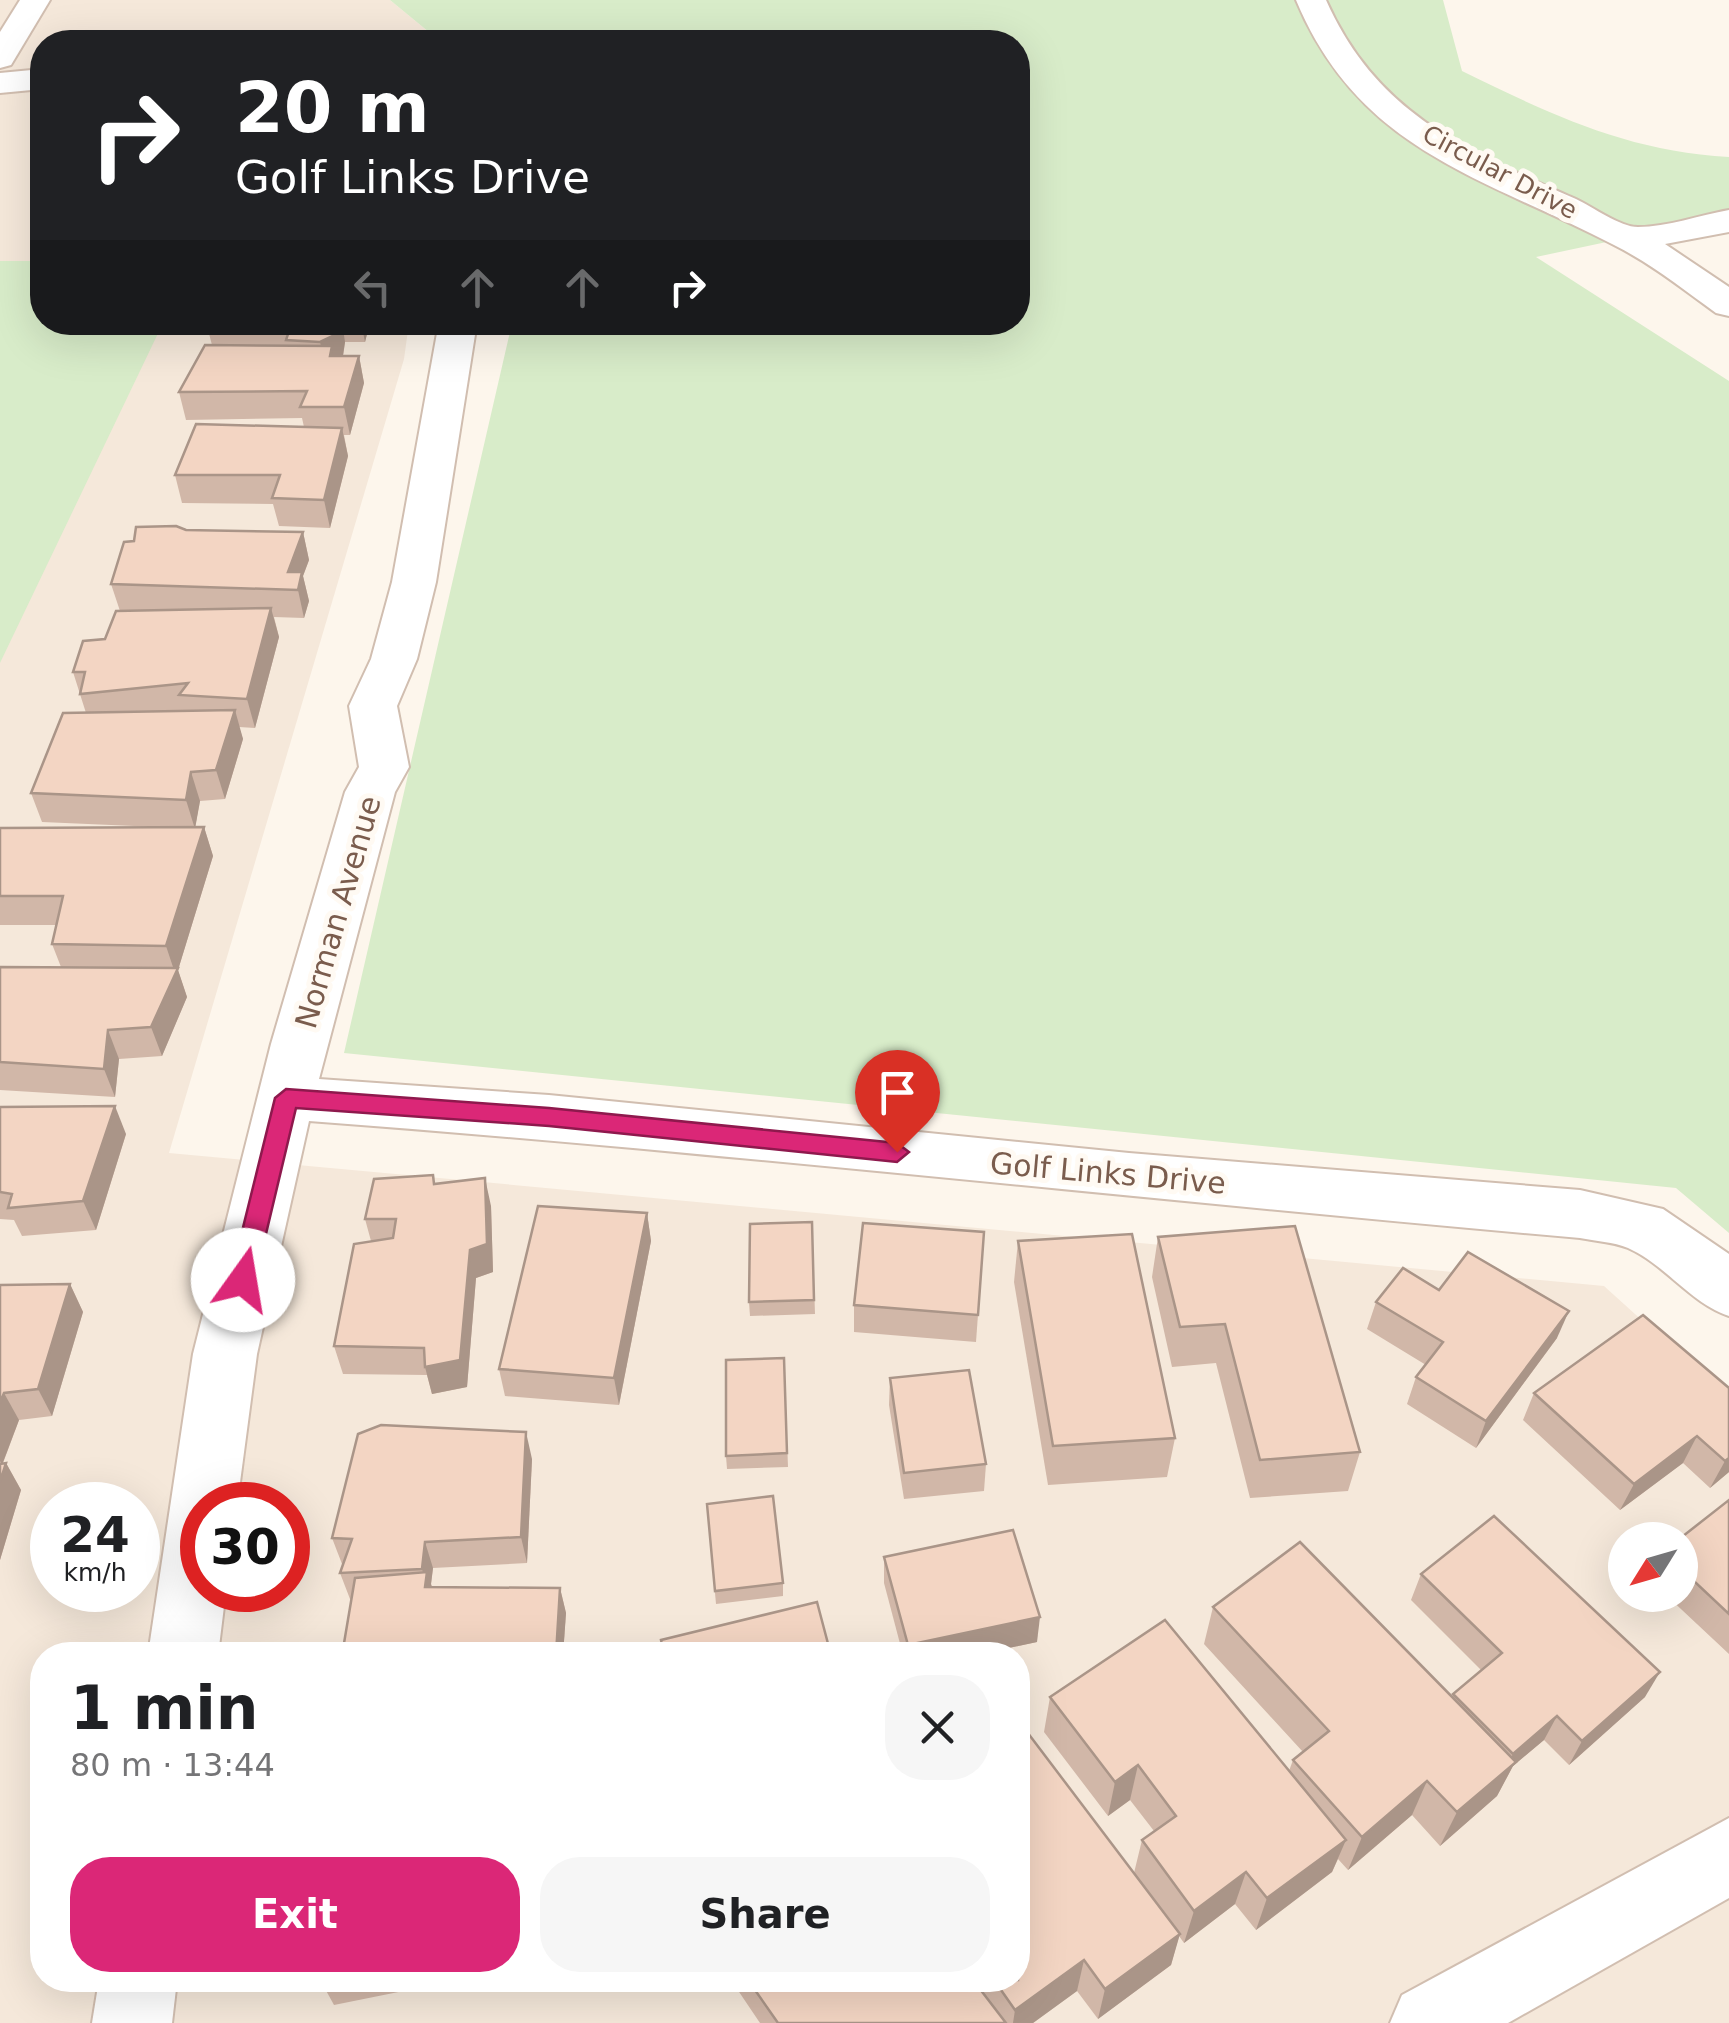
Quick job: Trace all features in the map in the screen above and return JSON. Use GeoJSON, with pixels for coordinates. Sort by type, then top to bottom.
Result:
{"type":"FeatureCollection","features":[{"type":"Feature","properties":{"kind":"street"},"geometry":{"type":"LineString","coordinates":[[0,58],[35,0]]}},
{"type":"Feature","properties":{"kind":"street","name":"Circular Drive"},"geometry":{"type":"LineString","coordinates":[[1311,0],[1335,58],[1388,109],[1468,160],[1630,239],[1729,306]]}},
{"type":"Feature","properties":{"kind":"street"},"geometry":{"type":"LineString","coordinates":[[0,83],[30,81]]}},
{"type":"Feature","properties":{"kind":"street"},"geometry":{"type":"LineString","coordinates":[[1630,239],[1729,221]]}},
{"type":"Feature","properties":{"kind":"street","name":"Norman Avenue"},"geometry":{"type":"LineString","coordinates":[[207,1482],[225,1354],[286,1098],[370,792],[384,767],[373,706],[394,659],[414,582],[456,335]]}},
{"type":"Feature","properties":{"kind":"street","name":"Golf Links Drive"},"geometry":{"type":"LineString","coordinates":[[286,1098],[549,1117],[1129,1176],[1580,1214],[1642,1226],[1690,1257],[1729,1291]]}},
{"type":"Feature","properties":{"kind":"street"},"geometry":{"type":"LineString","coordinates":[[185,1642],[189,1612]]}},
{"type":"Feature","properties":{"kind":"street"},"geometry":{"type":"LineString","coordinates":[[1430,2023],[1729,1856]]}},
{"type":"Feature","properties":{"kind":"street"},"geometry":{"type":"LineString","coordinates":[[132,2023],[136,1992]]}},
{"type":"Feature","properties":{"kind":"shaded area"},"geometry":{"type":"Polygon","coordinates":[[[0,0],[390,0],[426,30],[30,30],[30,335],[407,335],[404,359],[169,1153],[1604,1286],[1729,1399],[1729,2023],[0,2023],[0,0]]]}},
{"type":"Feature","properties":{"kind":"green space"},"geometry":{"type":"Polygon","coordinates":[[[390,0],[1443,0],[1462,71],[1559,116],[1623,139],[1729,157],[1729,216],[1536,257],[1729,381],[1729,1233],[1676,1188],[344,1053],[509,335],[1030,335],[1030,30],[426,30],[390,0]]]}},
{"type":"Feature","properties":{"kind":"green space"},"geometry":{"type":"Polygon","coordinates":[[[0,261],[30,261],[30,335],[157,335],[0,663],[0,261]]]}},
{"type":"Feature","properties":{"kind":"building"},"geometry":{"type":"Polygon","coordinates":[[[288,335],[335,335],[320,342],[286,340],[288,335]]]}},
{"type":"Feature","properties":{"kind":"building"},"geometry":{"type":"Polygon","coordinates":[[[205,345],[332,346],[330,356],[359,356],[344,407],[300,407],[307,391],[179,392],[205,345]]]}},
{"type":"Feature","properties":{"kind":"building"},"geometry":{"type":"Polygon","coordinates":[[[196,424],[342,428],[324,500],[272,498],[280,475],[175,475],[196,424]]]}},
{"type":"Feature","properties":{"kind":"building"},"geometry":{"type":"Polygon","coordinates":[[[176,526],[186,530],[303,532],[288,572],[302,572],[298,590],[111,584],[124,542],[134,541],[136,527],[176,526]]]}},
{"type":"Feature","properties":{"kind":"building"},"geometry":{"type":"Polygon","coordinates":[[[271,608],[247,699],[179,695],[188,683],[80,694],[85,672],[73,672],[83,641],[105,639],[116,611],[271,608]]]}},
{"type":"Feature","properties":{"kind":"building"},"geometry":{"type":"Polygon","coordinates":[[[235,710],[216,770],[191,772],[186,800],[31,793],[63,713],[235,710]]]}},
{"type":"Feature","properties":{"kind":"building"},"geometry":{"type":"Polygon","coordinates":[[[204,827],[166,946],[52,944],[63,896],[0,896],[0,828],[204,827]]]}},
{"type":"Feature","properties":{"kind":"building"},"geometry":{"type":"Polygon","coordinates":[[[0,967],[178,968],[151,1027],[108,1030],[104,1069],[0,1062],[0,967]]]}},
{"type":"Feature","properties":{"kind":"building"},"geometry":{"type":"Polygon","coordinates":[[[115,1106],[83,1201],[8,1208],[12,1194],[0,1192],[0,1107],[115,1106]]]}},
{"type":"Feature","properties":{"kind":"building"},"geometry":{"type":"Polygon","coordinates":[[[433,1175],[434,1184],[485,1178],[487,1244],[470,1250],[460,1360],[425,1367],[424,1348],[334,1346],[354,1244],[393,1238],[396,1219],[365,1219],[374,1179],[433,1175]]]}},
{"type":"Feature","properties":{"kind":"building"},"geometry":{"type":"Polygon","coordinates":[[[538,1206],[647,1213],[614,1378],[499,1369],[538,1206]]]}},
{"type":"Feature","properties":{"kind":"building"},"geometry":{"type":"Polygon","coordinates":[[[812,1222],[814,1300],[749,1302],[750,1224],[812,1222]]]}},
{"type":"Feature","properties":{"kind":"building"},"geometry":{"type":"Polygon","coordinates":[[[863,1223],[984,1232],[978,1315],[854,1305],[863,1223]]]}},
{"type":"Feature","properties":{"kind":"building"},"geometry":{"type":"Polygon","coordinates":[[[1295,1226],[1360,1452],[1260,1460],[1225,1324],[1180,1327],[1158,1237],[1295,1226]]]}},
{"type":"Feature","properties":{"kind":"building"},"geometry":{"type":"Polygon","coordinates":[[[1132,1234],[1175,1438],[1053,1446],[1018,1241],[1132,1234]]]}},
{"type":"Feature","properties":{"kind":"building"},"geometry":{"type":"Polygon","coordinates":[[[1468,1252],[1569,1311],[1486,1421],[1416,1377],[1443,1342],[1376,1302],[1403,1268],[1439,1290],[1468,1252]]]}},
{"type":"Feature","properties":{"kind":"building"},"geometry":{"type":"Polygon","coordinates":[[[70,1284],[38,1389],[4,1393],[0,1403],[0,1285],[70,1284]]]}},
{"type":"Feature","properties":{"kind":"building"},"geometry":{"type":"Polygon","coordinates":[[[1643,1315],[1729,1388],[1729,1458],[1725,1461],[1697,1436],[1634,1484],[1534,1393],[1643,1315]]]}},
{"type":"Feature","properties":{"kind":"building"},"geometry":{"type":"Polygon","coordinates":[[[784,1358],[787,1453],[726,1456],[726,1360],[784,1358]]]}},
{"type":"Feature","properties":{"kind":"building"},"geometry":{"type":"Polygon","coordinates":[[[969,1370],[986,1464],[904,1473],[890,1378],[969,1370]]]}},
{"type":"Feature","properties":{"kind":"building"},"geometry":{"type":"Polygon","coordinates":[[[381,1425],[526,1432],[521,1537],[425,1542],[422,1569],[340,1573],[352,1539],[332,1538],[358,1434],[381,1425]]]}},
{"type":"Feature","properties":{"kind":"building"},"geometry":{"type":"Polygon","coordinates":[[[773,1496],[783,1583],[715,1591],[707,1504],[773,1496]]]}},
{"type":"Feature","properties":{"kind":"building"},"geometry":{"type":"Polygon","coordinates":[[[1729,1500],[1729,1614],[1698,1585],[1698,1524],[1729,1500]]]}},
{"type":"Feature","properties":{"kind":"building"},"geometry":{"type":"Polygon","coordinates":[[[1494,1516],[1660,1672],[1582,1741],[1557,1716],[1513,1754],[1453,1694],[1502,1653],[1421,1574],[1494,1516]]]}},
{"type":"Feature","properties":{"kind":"building"},"geometry":{"type":"Polygon","coordinates":[[[1013,1530],[1040,1617],[907,1642],[884,1557],[1013,1530]]]}},
{"type":"Feature","properties":{"kind":"building"},"geometry":{"type":"Polygon","coordinates":[[[1300,1542],[1516,1762],[1457,1812],[1427,1781],[1362,1837],[1293,1760],[1329,1731],[1213,1607],[1300,1542]]]}},
{"type":"Feature","properties":{"kind":"building"},"geometry":{"type":"Polygon","coordinates":[[[427,1572],[425,1587],[560,1588],[557,1642],[344,1642],[355,1578],[427,1572]]]}},
{"type":"Feature","properties":{"kind":"building"},"geometry":{"type":"Polygon","coordinates":[[[817,1602],[828,1642],[661,1642],[817,1602]]]}},
{"type":"Feature","properties":{"kind":"building"},"geometry":{"type":"Polygon","coordinates":[[[1165,1620],[1346,1840],[1267,1898],[1246,1872],[1194,1911],[1142,1840],[1176,1816],[1138,1765],[1115,1782],[1050,1697],[1165,1620]]]}},
{"type":"Feature","properties":{"kind":"building"},"geometry":{"type":"Polygon","coordinates":[[[1030,1736],[1180,1934],[1105,1989],[1084,1960],[1015,2010],[1002,1992],[1030,1992],[1030,1736]]]}},
{"type":"Feature","properties":{"kind":"building"},"geometry":{"type":"Polygon","coordinates":[[[756,1992],[982,1992],[1006,2023],[778,2023],[756,1992]]]}},
{"type":"Feature","properties":{"kind":"route"},"geometry":{"type":"LineString","coordinates":[[243,1280],[286,1098],[549,1117],[897,1152]]}}]}
